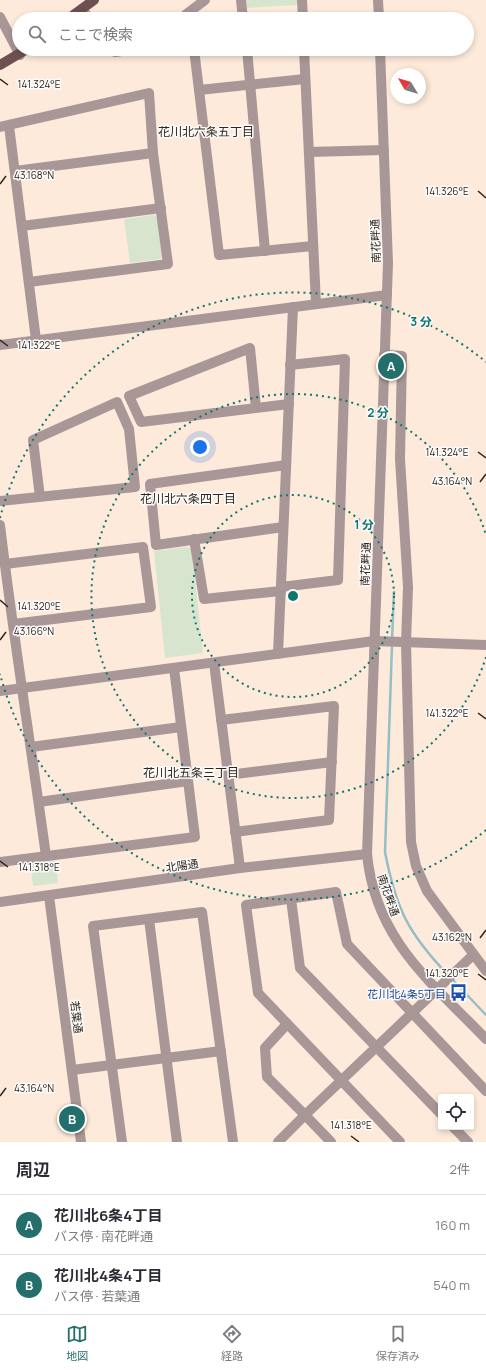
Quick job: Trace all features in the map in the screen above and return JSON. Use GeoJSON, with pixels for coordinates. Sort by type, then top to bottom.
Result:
{"type":"FeatureCollection","features":[{"type":"Feature","properties":{"kind":"main road"},"geometry":{"type":"LineString","coordinates":[[78,12],[94,0]]}},
{"type":"Feature","properties":{"kind":"main road"},"geometry":{"type":"LineString","coordinates":[[0,65],[16,56]]}},
{"type":"Feature","properties":{"kind":"street"},"geometry":{"type":"LineString","coordinates":[[191,12],[205,0]]}},
{"type":"Feature","properties":{"kind":"street"},"geometry":{"type":"LineString","coordinates":[[241,0],[242,12]]}},
{"type":"Feature","properties":{"kind":"street"},"geometry":{"type":"LineString","coordinates":[[302,0],[302,12]]}},
{"type":"Feature","properties":{"kind":"street"},"geometry":{"type":"LineString","coordinates":[[378,0],[379,12]]}},
{"type":"Feature","properties":{"kind":"street"},"geometry":{"type":"LineString","coordinates":[[0,17],[12,35]]}},
{"type":"Feature","properties":{"kind":"street"},"geometry":{"type":"LineString","coordinates":[[195,56],[220,255],[313,246]]}},
{"type":"Feature","properties":{"kind":"street"},"geometry":{"type":"LineString","coordinates":[[248,56],[265,251]]}},
{"type":"Feature","properties":{"kind":"street"},"geometry":{"type":"LineString","coordinates":[[304,56],[316,304]]}},
{"type":"Feature","properties":{"kind":"street","name":"南花畔通"},"geometry":{"type":"LineString","coordinates":[[380,56],[388,263],[384,355],[379,642],[367,854],[372,888],[391,933],[412,963],[486,1039]]}},
{"type":"Feature","properties":{"kind":"street"},"geometry":{"type":"LineString","coordinates":[[199,90],[305,79]]}},
{"type":"Feature","properties":{"kind":"street"},"geometry":{"type":"LineString","coordinates":[[29,282],[168,264],[153,153],[149,93],[4,126],[15,171],[36,340]]}},
{"type":"Feature","properties":{"kind":"street"},"geometry":{"type":"LineString","coordinates":[[309,152],[384,150]]}},
{"type":"Feature","properties":{"kind":"street"},"geometry":{"type":"LineString","coordinates":[[15,171],[153,153]]}},
{"type":"Feature","properties":{"kind":"street"},"geometry":{"type":"LineString","coordinates":[[22,226],[161,208]]}},
{"type":"Feature","properties":{"kind":"street"},"geometry":{"type":"LineString","coordinates":[[0,345],[387,295]]}},
{"type":"Feature","properties":{"kind":"street"},"geometry":{"type":"LineString","coordinates":[[278,654],[293,307]]}},
{"type":"Feature","properties":{"kind":"street"},"geometry":{"type":"LineString","coordinates":[[256,408],[250,348],[129,396],[141,422],[289,404]]}},
{"type":"Feature","properties":{"kind":"street"},"geometry":{"type":"LineString","coordinates":[[384,355],[402,356],[400,459],[402,521],[408,587],[402,643],[411,842],[416,866],[427,891],[486,971]]}},
{"type":"Feature","properties":{"kind":"street"},"geometry":{"type":"LineString","coordinates":[[194,539],[204,599],[338,580],[345,359],[290,366]]}},
{"type":"Feature","properties":{"kind":"street"},"geometry":{"type":"LineString","coordinates":[[0,501],[40,497],[135,487],[129,429],[117,402],[33,440],[40,497]]}},
{"type":"Feature","properties":{"kind":"street"},"geometry":{"type":"LineString","coordinates":[[283,527],[156,545],[150,484],[286,465]]}},
{"type":"Feature","properties":{"kind":"street"},"geometry":{"type":"LineString","coordinates":[[0,525],[46,856]]}},
{"type":"Feature","properties":{"kind":"street"},"geometry":{"type":"LineString","coordinates":[[5,564],[143,547],[151,608],[13,624]]}},
{"type":"Feature","properties":{"kind":"street"},"geometry":{"type":"LineString","coordinates":[[0,691],[379,642],[486,645]]}},
{"type":"Feature","properties":{"kind":"street"},"geometry":{"type":"LineString","coordinates":[[214,663],[240,868]]}},
{"type":"Feature","properties":{"kind":"street"},"geometry":{"type":"LineString","coordinates":[[0,862],[195,837],[174,668]]}},
{"type":"Feature","properties":{"kind":"street"},"geometry":{"type":"LineString","coordinates":[[221,720],[334,706],[329,820],[235,832]]}},
{"type":"Feature","properties":{"kind":"street"},"geometry":{"type":"LineString","coordinates":[[31,747],[181,727]]}},
{"type":"Feature","properties":{"kind":"street"},"geometry":{"type":"LineString","coordinates":[[228,775],[332,762]]}},
{"type":"Feature","properties":{"kind":"street"},"geometry":{"type":"LineString","coordinates":[[39,802],[188,781]]}},
{"type":"Feature","properties":{"kind":"street","name":"北陽通"},"geometry":{"type":"LineString","coordinates":[[0,902],[240,868],[367,854]]}},
{"type":"Feature","properties":{"kind":"street"},"geometry":{"type":"LineString","coordinates":[[400,1142],[258,993],[246,905],[336,892],[347,944],[411,1014],[486,1091]]}},
{"type":"Feature","properties":{"kind":"street","name":"若葉通"},"geometry":{"type":"LineString","coordinates":[[49,896],[81,1142]]}},
{"type":"Feature","properties":{"kind":"street"},"geometry":{"type":"LineString","coordinates":[[291,899],[300,968],[438,1111]]}},
{"type":"Feature","properties":{"kind":"street"},"geometry":{"type":"LineString","coordinates":[[122,1142],[93,926],[202,912],[233,1142]]}},
{"type":"Feature","properties":{"kind":"street"},"geometry":{"type":"LineString","coordinates":[[149,919],[177,1142]]}},
{"type":"Feature","properties":{"kind":"street"},"geometry":{"type":"LineString","coordinates":[[278,1142],[445,981],[474,955]]}},
{"type":"Feature","properties":{"kind":"street"},"geometry":{"type":"LineString","coordinates":[[287,1024],[265,1048],[267,1077],[331,1142]]}},
{"type":"Feature","properties":{"kind":"street"},"geometry":{"type":"LineString","coordinates":[[72,1070],[221,1051]]}},
{"type":"Feature","properties":{"kind":"street"},"geometry":{"type":"LineString","coordinates":[[457,1130],[468,1142]]}},
{"type":"Feature","properties":{"kind":"green space"},"geometry":{"type":"Polygon","coordinates":[[[246,0],[297,0],[297,5],[247,8],[246,0]]]}},
{"type":"Feature","properties":{"kind":"green space"},"geometry":{"type":"Polygon","coordinates":[[[154,215],[157,218],[162,256],[160,259],[130,263],[124,219],[154,215]]]}},
{"type":"Feature","properties":{"kind":"green space"},"geometry":{"type":"Polygon","coordinates":[[[187,547],[192,550],[203,653],[165,658],[154,551],[187,547]]]}},
{"type":"Feature","properties":{"kind":"green space"},"geometry":{"type":"Polygon","coordinates":[[[55,860],[58,883],[33,886],[30,864],[55,860]]]}},
{"type":"Feature","properties":{"kind":"waterway"},"geometry":{"type":"LineString","coordinates":[[392,640],[394,592]]}},
{"type":"Feature","properties":{"kind":"waterway"},"geometry":{"type":"LineString","coordinates":[[392,645],[385,852],[389,872],[399,905],[413,933],[448,975]]}},
{"type":"Feature","properties":{"kind":"waterway"},"geometry":{"type":"LineString","coordinates":[[452,979],[486,1015]]}},
{"type":"Feature","properties":{"kind":"place","name":"花川北6条4丁目"},"geometry":{"type":"Point","coordinates":[391,366]}},
{"type":"Feature","properties":{"kind":"place","name":"花川北4条5丁目"},"geometry":{"type":"Point","coordinates":[459,993]}},
{"type":"Feature","properties":{"kind":"place","name":"花川北4条4丁目"},"geometry":{"type":"Point","coordinates":[72,1119]}},
{"type":"Feature","properties":{"kind":"district","name":"花川北六条五丁目"},"geometry":{"type":"Point","coordinates":[206,131]}},
{"type":"Feature","properties":{"kind":"district","name":"花川北六条四丁目"},"geometry":{"type":"Point","coordinates":[188,498]}},
{"type":"Feature","properties":{"kind":"district","name":"花川北五条三丁目"},"geometry":{"type":"Point","coordinates":[191,772]}}]}
